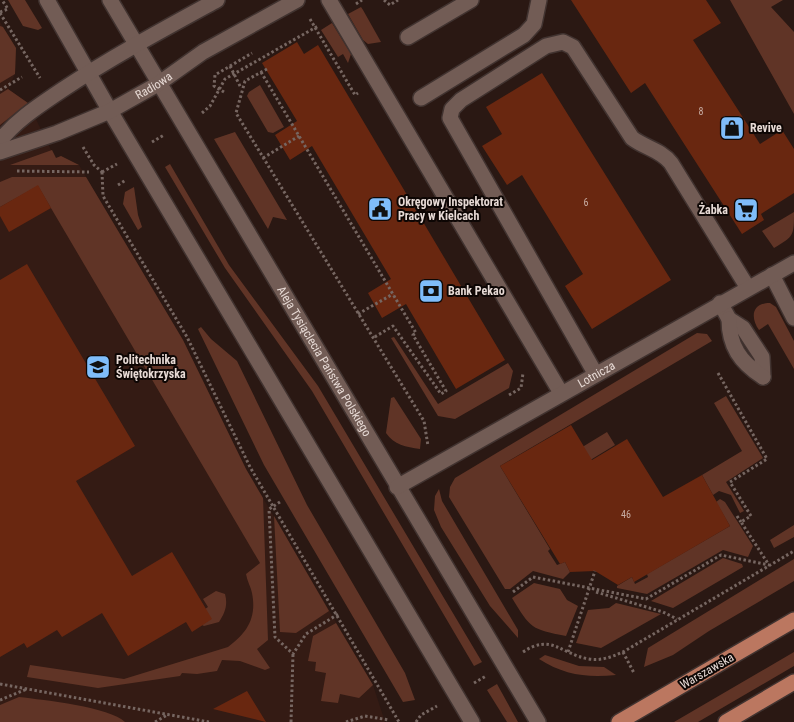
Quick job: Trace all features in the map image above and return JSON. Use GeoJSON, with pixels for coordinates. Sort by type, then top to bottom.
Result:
{"type":"FeatureCollection","features":[{"type":"Feature","properties":{"kind":"main road","name":"Warszawska"},"geometry":{"type":"LineString","coordinates":[[619,722],[794,620]]}},
{"type":"Feature","properties":{"kind":"main road"},"geometry":{"type":"LineString","coordinates":[[726,722],[794,682]]}},
{"type":"Feature","properties":{"kind":"street"},"geometry":{"type":"LineString","coordinates":[[47,0],[110,111],[472,722]]}},
{"type":"Feature","properties":{"kind":"street","name":"Aleja Tysiąclecia Państwa Polskiego"},"geometry":{"type":"LineString","coordinates":[[110,0],[158,84],[538,722]]}},
{"type":"Feature","properties":{"kind":"street"},"geometry":{"type":"LineString","coordinates":[[0,141],[7,132],[40,105],[88,73],[135,43],[217,0]]}},
{"type":"Feature","properties":{"kind":"street","name":"Radiowa"},"geometry":{"type":"LineString","coordinates":[[0,152],[57,133],[110,111],[158,84],[203,52],[297,0]]}},
{"type":"Feature","properties":{"kind":"street"},"geometry":{"type":"LineString","coordinates":[[329,0],[561,393]]}},
{"type":"Feature","properties":{"kind":"street"},"geometry":{"type":"LineString","coordinates":[[408,37],[471,0]]}},
{"type":"Feature","properties":{"kind":"street"},"geometry":{"type":"LineString","coordinates":[[421,98],[527,32],[534,24],[539,0]]}},
{"type":"Feature","properties":{"kind":"street"},"geometry":{"type":"LineString","coordinates":[[595,373],[450,118],[452,109],[461,100],[546,46],[563,42],[572,48],[629,134],[640,144],[658,151],[671,163],[748,288]]}},
{"type":"Feature","properties":{"kind":"street","name":"Lotnicza"},"geometry":{"type":"LineString","coordinates":[[397,487],[595,373],[794,263]]}},
{"type":"Feature","properties":{"kind":"street"},"geometry":{"type":"LineString","coordinates":[[772,275],[794,318]]}},
{"type":"Feature","properties":{"kind":"street"},"geometry":{"type":"LineString","coordinates":[[720,303],[729,319]]}},
{"type":"Feature","properties":{"kind":"path"},"geometry":{"type":"LineString","coordinates":[[2,0],[8,8],[0,12],[45,84]]}},
{"type":"Feature","properties":{"kind":"path"},"geometry":{"type":"LineString","coordinates":[[384,0],[390,5],[398,0]]}},
{"type":"Feature","properties":{"kind":"path"},"geometry":{"type":"LineString","coordinates":[[310,19],[324,44]]}},
{"type":"Feature","properties":{"kind":"path"},"geometry":{"type":"LineString","coordinates":[[200,114],[210,106],[225,79],[322,23]]}},
{"type":"Feature","properties":{"kind":"path"},"geometry":{"type":"LineString","coordinates":[[230,66],[241,88]]}},
{"type":"Feature","properties":{"kind":"path"},"geometry":{"type":"LineString","coordinates":[[267,69],[245,81],[241,88],[236,114],[424,421],[428,446]]}},
{"type":"Feature","properties":{"kind":"path"},"geometry":{"type":"LineString","coordinates":[[261,72],[416,333],[413,335],[446,391],[441,394],[393,326],[373,338]]}},
{"type":"Feature","properties":{"kind":"path"},"geometry":{"type":"LineString","coordinates":[[0,90],[22,77]]}},
{"type":"Feature","properties":{"kind":"path"},"geometry":{"type":"LineString","coordinates":[[214,86],[224,92]]}},
{"type":"Feature","properties":{"kind":"path"},"geometry":{"type":"LineString","coordinates":[[263,158],[299,136]]}},
{"type":"Feature","properties":{"kind":"path"},"geometry":{"type":"LineString","coordinates":[[79,142],[94,165],[102,172],[103,196],[187,337],[250,467],[338,614],[399,722]]}},
{"type":"Feature","properties":{"kind":"path"},"geometry":{"type":"LineString","coordinates":[[102,172],[122,161]]}},
{"type":"Feature","properties":{"kind":"path"},"geometry":{"type":"LineString","coordinates":[[9,171],[89,172]]}},
{"type":"Feature","properties":{"kind":"path"},"geometry":{"type":"LineString","coordinates":[[358,314],[393,294]]}},
{"type":"Feature","properties":{"kind":"path"},"geometry":{"type":"LineString","coordinates":[[718,373],[767,459],[730,482],[751,516],[741,522]]}},
{"type":"Feature","properties":{"kind":"path"},"geometry":{"type":"LineString","coordinates":[[280,502],[269,509],[275,637],[293,654]]}},
{"type":"Feature","properties":{"kind":"path"},"geometry":{"type":"LineString","coordinates":[[737,516],[769,565]]}},
{"type":"Feature","properties":{"kind":"path"},"geometry":{"type":"LineString","coordinates":[[525,650],[536,644],[544,643],[580,657],[601,659],[623,652],[794,551]]}},
{"type":"Feature","properties":{"kind":"path"},"geometry":{"type":"LineString","coordinates":[[513,592],[532,577],[589,589],[615,592],[646,600],[721,555],[769,565]]}},
{"type":"Feature","properties":{"kind":"path"},"geometry":{"type":"LineString","coordinates":[[568,652],[595,571]]}},
{"type":"Feature","properties":{"kind":"path"},"geometry":{"type":"LineString","coordinates":[[589,589],[663,612],[678,619]]}},
{"type":"Feature","properties":{"kind":"path"},"geometry":{"type":"LineString","coordinates":[[290,722],[293,654],[306,634],[338,614]]}},
{"type":"Feature","properties":{"kind":"path"},"geometry":{"type":"LineString","coordinates":[[623,652],[634,673]]}},
{"type":"Feature","properties":{"kind":"path"},"geometry":{"type":"LineString","coordinates":[[0,684],[209,722]]}},
{"type":"Feature","properties":{"kind":"path"},"geometry":{"type":"LineString","coordinates":[[0,700],[26,689]]}},
{"type":"Feature","properties":{"kind":"path"},"geometry":{"type":"LineString","coordinates":[[155,722],[169,714]]}},
{"type":"Feature","properties":{"kind":"path"},"geometry":{"type":"LineString","coordinates":[[416,722],[421,715]]}},
{"type":"Feature","properties":{"kind":"path"},"geometry":{"type":"LineString","coordinates":[[346,722],[365,716],[390,720]]}},
{"type":"Feature","properties":{"kind":"shaded area"},"geometry":{"type":"Polygon","coordinates":[[[8,0],[25,0],[42,28],[38,30],[23,26],[8,0]]]}},
{"type":"Feature","properties":{"kind":"shaded area"},"geometry":{"type":"Polygon","coordinates":[[[730,0],[783,0],[771,7],[794,32],[794,114],[730,0]]]}},
{"type":"Feature","properties":{"kind":"shaded area"},"geometry":{"type":"Polygon","coordinates":[[[361,7],[381,42],[368,44],[363,40],[348,14],[361,7]]]}},
{"type":"Feature","properties":{"kind":"shaded area","name":"Politechnika Świętokrzyska"},"geometry":{"type":"Polygon","coordinates":[[[0,22],[16,48],[15,74],[8,89],[28,103],[55,158],[61,156],[79,165],[183,340],[246,469],[373,685],[385,722],[0,722],[0,22]]]}},
{"type":"Feature","properties":{"kind":"shaded area"},"geometry":{"type":"Polygon","coordinates":[[[332,23],[351,54],[348,63],[343,54],[338,57],[321,30],[332,23]]]}},
{"type":"Feature","properties":{"kind":"shaded area"},"geometry":{"type":"Polygon","coordinates":[[[0,26],[3,27],[16,48],[15,74],[0,83],[0,26]]]}},
{"type":"Feature","properties":{"kind":"shaded area"},"geometry":{"type":"Polygon","coordinates":[[[260,85],[284,127],[273,133],[268,132],[247,96],[249,92],[260,85]]]}},
{"type":"Feature","properties":{"kind":"shaded area"},"geometry":{"type":"Polygon","coordinates":[[[8,89],[28,103],[0,125],[0,94],[8,89]]]}},
{"type":"Feature","properties":{"kind":"shaded area"},"geometry":{"type":"Polygon","coordinates":[[[235,132],[287,220],[273,217],[268,229],[214,139],[235,132]]]}},
{"type":"Feature","properties":{"kind":"shaded area"},"geometry":{"type":"Polygon","coordinates":[[[52,150],[56,158],[61,156],[79,165],[10,165],[52,150]]]}},
{"type":"Feature","properties":{"kind":"shaded area"},"geometry":{"type":"Polygon","coordinates":[[[170,164],[229,265],[318,386],[482,662],[474,666],[312,391],[225,268],[165,167],[170,164]]]}},
{"type":"Feature","properties":{"kind":"shaded area"},"geometry":{"type":"Polygon","coordinates":[[[12,177],[86,177],[183,340],[246,469],[263,498],[268,640],[257,649],[270,668],[265,670],[240,661],[222,660],[217,671],[197,674],[182,673],[180,676],[98,688],[27,677],[30,665],[124,679],[228,647],[245,630],[252,617],[253,602],[246,574],[260,563],[38,186],[0,207],[0,182],[12,177]]]}},
{"type":"Feature","properties":{"kind":"shaded area"},"geometry":{"type":"Polygon","coordinates":[[[134,187],[138,215],[142,227],[138,230],[123,204],[125,192],[134,187]]]}},
{"type":"Feature","properties":{"kind":"shaded area"},"geometry":{"type":"Polygon","coordinates":[[[794,212],[792,235],[774,248],[762,231],[794,212]]]}},
{"type":"Feature","properties":{"kind":"shaded area"},"geometry":{"type":"Polygon","coordinates":[[[770,303],[776,307],[794,341],[794,369],[768,324],[759,330],[754,320],[756,308],[759,305],[770,303]]]}},
{"type":"Feature","properties":{"kind":"shaded area"},"geometry":{"type":"Polygon","coordinates":[[[201,327],[211,339],[237,361],[307,505],[405,673],[415,700],[403,702],[264,465],[198,329],[201,327]]]}},
{"type":"Feature","properties":{"kind":"shaded area"},"geometry":{"type":"Polygon","coordinates":[[[697,333],[707,334],[712,341],[500,466],[550,549],[548,551],[557,565],[565,562],[570,572],[563,579],[533,571],[510,589],[505,589],[449,497],[450,487],[455,478],[697,333]]]}},
{"type":"Feature","properties":{"kind":"shaded area"},"geometry":{"type":"Polygon","coordinates":[[[394,337],[438,404],[508,363],[513,371],[509,388],[455,419],[438,416],[391,338],[394,337]]]}},
{"type":"Feature","properties":{"kind":"shaded area"},"geometry":{"type":"Polygon","coordinates":[[[726,396],[763,458],[726,482],[744,511],[740,513],[731,495],[719,491],[713,495],[702,475],[742,451],[714,403],[726,396]]]}},
{"type":"Feature","properties":{"kind":"shaded area"},"geometry":{"type":"Polygon","coordinates":[[[394,397],[421,439],[420,449],[397,443],[386,433],[391,398],[394,397]]]}},
{"type":"Feature","properties":{"kind":"shaded area"},"geometry":{"type":"Polygon","coordinates":[[[607,432],[615,445],[569,473],[561,460],[607,432]]]}},
{"type":"Feature","properties":{"kind":"shaded area"},"geometry":{"type":"Polygon","coordinates":[[[439,489],[442,501],[518,630],[518,638],[490,606],[441,527],[434,510],[435,496],[439,489]]]}},
{"type":"Feature","properties":{"kind":"shaded area"},"geometry":{"type":"Polygon","coordinates":[[[720,499],[725,502],[753,546],[748,557],[723,550],[647,594],[617,588],[617,586],[632,577],[635,584],[648,577],[647,574],[730,526],[716,502],[720,499]]]}},
{"type":"Feature","properties":{"kind":"shaded area"},"geometry":{"type":"Polygon","coordinates":[[[274,516],[329,611],[296,633],[280,632],[274,516]]]}},
{"type":"Feature","properties":{"kind":"shaded area"},"geometry":{"type":"Polygon","coordinates":[[[794,525],[794,537],[774,548],[770,540],[794,525]]]}},
{"type":"Feature","properties":{"kind":"shaded area"},"geometry":{"type":"Polygon","coordinates":[[[723,558],[742,564],[743,567],[673,608],[651,601],[723,558]]]}},
{"type":"Feature","properties":{"kind":"shaded area"},"geometry":{"type":"Polygon","coordinates":[[[794,559],[794,581],[709,631],[673,655],[644,667],[648,648],[794,559]]]}},
{"type":"Feature","properties":{"kind":"shaded area"},"geometry":{"type":"Polygon","coordinates":[[[534,583],[560,589],[567,600],[578,606],[566,636],[533,626],[528,622],[512,598],[534,583]]]}},
{"type":"Feature","properties":{"kind":"shaded area"},"geometry":{"type":"Polygon","coordinates":[[[216,591],[225,594],[226,598],[225,609],[219,622],[204,626],[190,619],[208,607],[203,599],[216,591]]]}},
{"type":"Feature","properties":{"kind":"shaded area"},"geometry":{"type":"Polygon","coordinates":[[[616,603],[661,614],[601,648],[576,643],[588,610],[609,608],[616,603]]]}},
{"type":"Feature","properties":{"kind":"shaded area"},"geometry":{"type":"Polygon","coordinates":[[[336,623],[373,685],[359,698],[340,694],[338,703],[321,701],[326,673],[315,671],[316,662],[308,661],[313,636],[336,623]]]}},
{"type":"Feature","properties":{"kind":"shaded area"},"geometry":{"type":"Polygon","coordinates":[[[794,652],[794,666],[698,722],[674,722],[794,652]]]}},
{"type":"Feature","properties":{"kind":"shaded area"},"geometry":{"type":"Polygon","coordinates":[[[545,655],[579,666],[604,667],[616,675],[595,676],[567,672],[539,659],[545,655]]]}},
{"type":"Feature","properties":{"kind":"shaded area"},"geometry":{"type":"Polygon","coordinates":[[[497,684],[518,722],[507,722],[487,690],[497,684]]]}},
{"type":"Feature","properties":{"kind":"shaded area"},"geometry":{"type":"Polygon","coordinates":[[[19,697],[91,708],[106,712],[125,722],[0,722],[0,705],[19,697]]]}},
{"type":"Feature","properties":{"kind":"building"},"geometry":{"type":"Polygon","coordinates":[[[571,0],[706,0],[721,23],[693,40],[760,144],[782,130],[794,149],[794,193],[761,214],[764,220],[742,234],[645,83],[631,93],[571,0]]]}},
{"type":"Feature","properties":{"kind":"building"},"geometry":{"type":"Polygon","coordinates":[[[297,42],[304,54],[318,45],[505,360],[456,389],[406,304],[382,318],[368,293],[391,279],[312,146],[290,160],[275,135],[297,121],[262,63],[297,42]]]}},
{"type":"Feature","properties":{"kind":"building"},"geometry":{"type":"Polygon","coordinates":[[[542,73],[671,280],[592,329],[565,286],[583,274],[522,175],[507,185],[482,146],[502,134],[486,107],[542,73]]]}},
{"type":"Feature","properties":{"kind":"building"},"geometry":{"type":"Polygon","coordinates":[[[38,185],[51,208],[9,232],[0,216],[0,207],[38,185]]]}},
{"type":"Feature","properties":{"kind":"building"},"geometry":{"type":"Polygon","coordinates":[[[27,264],[135,446],[76,481],[132,576],[172,552],[212,619],[192,632],[186,622],[128,656],[102,613],[62,637],[57,630],[27,648],[24,643],[0,657],[0,280],[27,264]]]}},
{"type":"Feature","properties":{"kind":"building"},"geometry":{"type":"Polygon","coordinates":[[[571,425],[592,460],[627,439],[663,497],[702,475],[730,526],[634,582],[632,577],[618,585],[595,571],[570,572],[565,562],[560,564],[500,466],[571,425]]]}},
{"type":"Feature","properties":{"kind":"building"},"geometry":{"type":"Polygon","coordinates":[[[247,691],[266,722],[213,709],[247,691]]]}},
{"type":"Feature","properties":{"kind":"place","name":"Revive"},"geometry":{"type":"Point","coordinates":[732,128]}},
{"type":"Feature","properties":{"kind":"place","name":"Okręgowy Inspektorat Pracy w Kielcach"},"geometry":{"type":"Point","coordinates":[380,209]}},
{"type":"Feature","properties":{"kind":"place","name":"Żabka"},"geometry":{"type":"Point","coordinates":[746,210]}},
{"type":"Feature","properties":{"kind":"place","name":"Bank Pekao"},"geometry":{"type":"Point","coordinates":[431,291]}},
{"type":"Feature","properties":{"kind":"place","name":"Politechnika Świętokrzyska"},"geometry":{"type":"Point","coordinates":[98,367]}}]}
